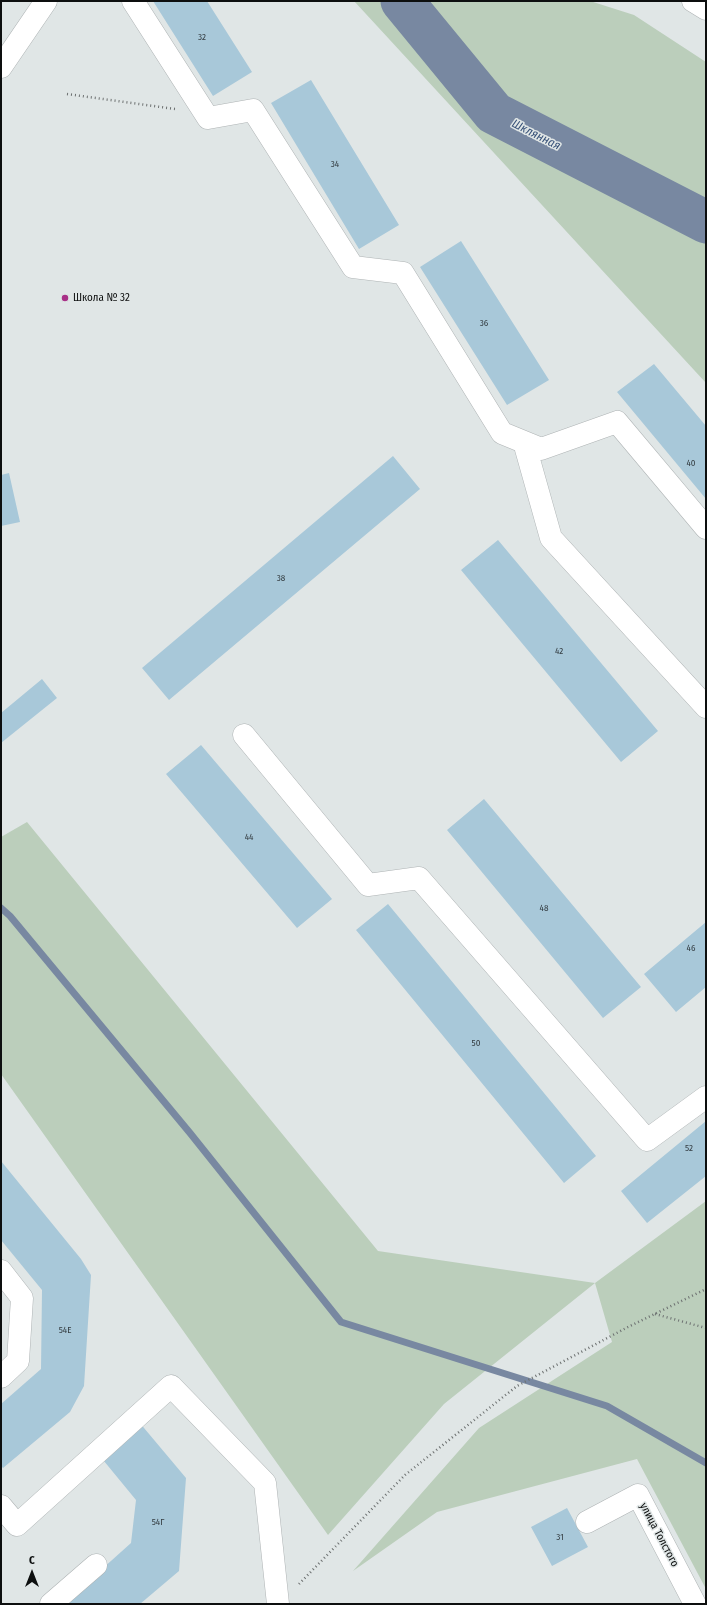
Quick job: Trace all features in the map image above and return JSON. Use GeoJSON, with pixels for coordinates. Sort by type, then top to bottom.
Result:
{"type":"FeatureCollection","features":[{"type":"Feature","properties":{"kind":"street"},"geometry":{"type":"LineString","coordinates":[[1,67],[46,1]]}},
{"type":"Feature","properties":{"kind":"street"},"geometry":{"type":"LineString","coordinates":[[133,1],[208,118],[253,110],[353,267],[404,273],[502,433],[541,448],[617,422],[706,528]]}},
{"type":"Feature","properties":{"kind":"street"},"geometry":{"type":"LineString","coordinates":[[693,1],[706,9]]}},
{"type":"Feature","properties":{"kind":"street"},"geometry":{"type":"LineString","coordinates":[[524,442],[551,538],[706,708]]}},
{"type":"Feature","properties":{"kind":"street"},"geometry":{"type":"LineString","coordinates":[[244,735],[368,885],[419,878],[647,1140],[706,1097]]}},
{"type":"Feature","properties":{"kind":"street"},"geometry":{"type":"LineString","coordinates":[[1,1271],[22,1298],[18,1360],[1,1376]]}},
{"type":"Feature","properties":{"kind":"street"},"geometry":{"type":"LineString","coordinates":[[1,1506],[17,1525],[171,1386],[265,1483],[278,1604]]}},
{"type":"Feature","properties":{"kind":"street","name":"улица Толстого"},"geometry":{"type":"LineString","coordinates":[[587,1522],[638,1495],[695,1604]]}},
{"type":"Feature","properties":{"kind":"street"},"geometry":{"type":"LineString","coordinates":[[51,1604],[96,1564]]}},
{"type":"Feature","properties":{"kind":"path"},"geometry":{"type":"LineString","coordinates":[[67,94],[205,114]]}},
{"type":"Feature","properties":{"kind":"path"},"geometry":{"type":"LineString","coordinates":[[296,1587],[405,1475],[517,1386],[654,1314],[706,1289]]}},
{"type":"Feature","properties":{"kind":"path"},"geometry":{"type":"LineString","coordinates":[[654,1314],[706,1328]]}},
{"type":"Feature","properties":{"kind":"green space"},"geometry":{"type":"Polygon","coordinates":[[[354,1],[590,1],[634,15],[706,62],[706,383],[354,1]]]}},
{"type":"Feature","properties":{"kind":"green space"},"geometry":{"type":"Polygon","coordinates":[[[27,822],[378,1251],[595,1283],[444,1404],[328,1535],[1,1074],[1,837],[27,822]]]}},
{"type":"Feature","properties":{"kind":"green space"},"geometry":{"type":"Polygon","coordinates":[[[706,1201],[706,1589],[637,1459],[437,1512],[353,1571],[479,1428],[612,1342],[595,1283],[706,1201]]]}},
{"type":"Feature","properties":{"kind":"building"},"geometry":{"type":"Polygon","coordinates":[[[153,1],[207,1],[252,72],[213,96],[153,1]]]}},
{"type":"Feature","properties":{"kind":"building"},"geometry":{"type":"Polygon","coordinates":[[[311,80],[399,225],[359,249],[271,103],[311,80]]]}},
{"type":"Feature","properties":{"kind":"building"},"geometry":{"type":"Polygon","coordinates":[[[461,241],[549,380],[507,405],[420,267],[461,241]]]}},
{"type":"Feature","properties":{"kind":"building"},"geometry":{"type":"Polygon","coordinates":[[[654,364],[706,426],[706,499],[617,392],[654,364]]]}},
{"type":"Feature","properties":{"kind":"building"},"geometry":{"type":"Polygon","coordinates":[[[393,456],[420,489],[169,700],[142,668],[393,456]]]}},
{"type":"Feature","properties":{"kind":"building"},"geometry":{"type":"Polygon","coordinates":[[[9,473],[20,522],[1,526],[1,475],[9,473]]]}},
{"type":"Feature","properties":{"kind":"building"},"geometry":{"type":"Polygon","coordinates":[[[498,540],[658,731],[621,762],[461,570],[498,540]]]}},
{"type":"Feature","properties":{"kind":"building"},"geometry":{"type":"Polygon","coordinates":[[[42,679],[57,698],[1,743],[1,713],[42,679]]]}},
{"type":"Feature","properties":{"kind":"building"},"geometry":{"type":"Polygon","coordinates":[[[201,745],[332,899],[297,928],[166,774],[201,745]]]}},
{"type":"Feature","properties":{"kind":"building"},"geometry":{"type":"Polygon","coordinates":[[[484,799],[641,987],[603,1018],[447,830],[484,799]]]}},
{"type":"Feature","properties":{"kind":"building"},"geometry":{"type":"Polygon","coordinates":[[[388,904],[596,1156],[564,1183],[356,930],[388,904]]]}},
{"type":"Feature","properties":{"kind":"building"},"geometry":{"type":"Polygon","coordinates":[[[706,922],[706,987],[676,1012],[644,974],[706,922]]]}},
{"type":"Feature","properties":{"kind":"building"},"geometry":{"type":"Polygon","coordinates":[[[706,1121],[706,1176],[647,1223],[621,1191],[706,1121]]]}},
{"type":"Feature","properties":{"kind":"building"},"geometry":{"type":"Polygon","coordinates":[[[1,1161],[81,1259],[91,1275],[84,1386],[70,1412],[3,1468],[1,1466],[1,1404],[41,1369],[42,1290],[1,1240],[1,1161]]]}},
{"type":"Feature","properties":{"kind":"building"},"geometry":{"type":"Polygon","coordinates":[[[139,1422],[186,1478],[179,1571],[140,1604],[63,1604],[131,1543],[136,1500],[99,1455],[139,1422]]]}},
{"type":"Feature","properties":{"kind":"building"},"geometry":{"type":"Polygon","coordinates":[[[567,1508],[588,1547],[552,1566],[531,1527],[567,1508]]]}},
{"type":"Feature","properties":{"kind":"waterway","name":"Шклянная"},"geometry":{"type":"LineString","coordinates":[[402,1],[494,113],[706,222]]}},
{"type":"Feature","properties":{"kind":"waterway"},"geometry":{"type":"LineString","coordinates":[[1,908],[10,916],[190,1133],[341,1322],[607,1406],[706,1463]]}},
{"type":"Feature","properties":{"kind":"place","name":"Школа № 32"},"geometry":{"type":"Point","coordinates":[65,298]}}]}
